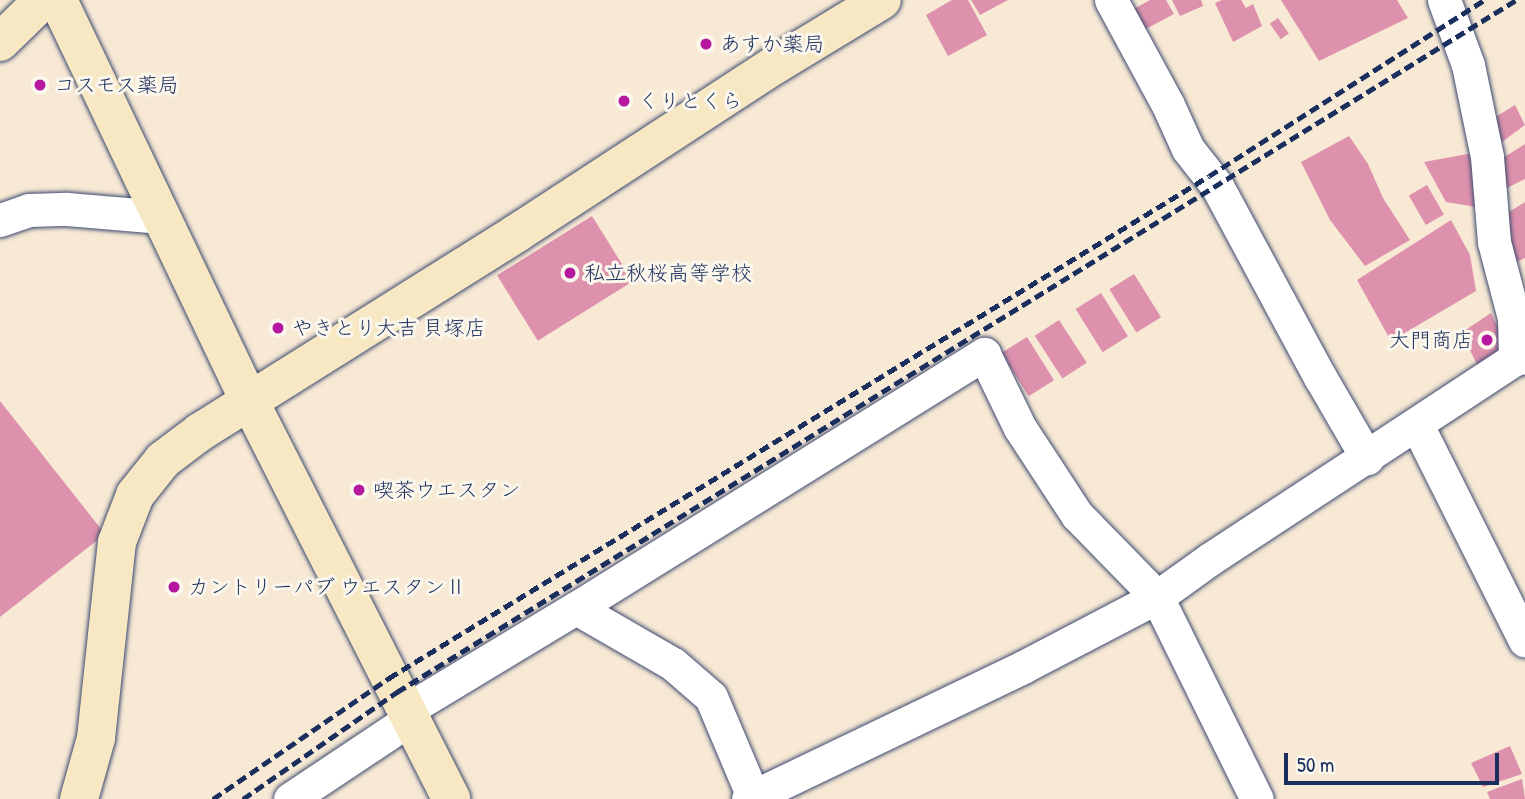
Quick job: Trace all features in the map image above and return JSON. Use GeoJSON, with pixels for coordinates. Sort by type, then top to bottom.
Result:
{"type":"FeatureCollection","features":[{"type":"Feature","properties":{"kind":"street"},"geometry":{"type":"LineString","coordinates":[[0,42],[43,0]]}},
{"type":"Feature","properties":{"kind":"street"},"geometry":{"type":"LineString","coordinates":[[58,0],[249,400],[451,799]]}},
{"type":"Feature","properties":{"kind":"street"},"geometry":{"type":"LineString","coordinates":[[79,799],[96,737],[117,542],[135,495],[163,460],[249,400],[517,233],[775,65],[882,0]]}},
{"type":"Feature","properties":{"kind":"street"},"geometry":{"type":"LineString","coordinates":[[1111,0],[1188,149],[1217,186],[1367,458]]}},
{"type":"Feature","properties":{"kind":"street"},"geometry":{"type":"LineString","coordinates":[[576,608],[673,664],[711,697],[752,798],[1023,667],[1157,597],[1210,559],[1520,358],[1514,318],[1494,242],[1487,157],[1468,65],[1444,0]]}},
{"type":"Feature","properties":{"kind":"street"},"geometry":{"type":"LineString","coordinates":[[0,220],[29,210],[66,208],[162,216]]}},
{"type":"Feature","properties":{"kind":"street"},"geometry":{"type":"LineString","coordinates":[[290,799],[407,715],[984,354],[1020,428],[1077,515],[1157,597],[1257,799]]}},
{"type":"Feature","properties":{"kind":"street"},"geometry":{"type":"LineString","coordinates":[[1418,425],[1525,641]]}},
{"type":"Feature","properties":{"kind":"building"},"geometry":{"type":"Polygon","coordinates":[[[952,0],[968,0],[987,35],[948,56],[926,15],[952,0]]]}},
{"type":"Feature","properties":{"kind":"building"},"geometry":{"type":"Polygon","coordinates":[[[971,0],[1008,0],[980,15],[971,0]]]}},
{"type":"Feature","properties":{"kind":"building"},"geometry":{"type":"Polygon","coordinates":[[[1150,0],[1166,0],[1174,14],[1144,30],[1132,10],[1150,0]]]}},
{"type":"Feature","properties":{"kind":"building"},"geometry":{"type":"Polygon","coordinates":[[[1172,0],[1201,0],[1203,6],[1180,16],[1172,0]]]}},
{"type":"Feature","properties":{"kind":"building"},"geometry":{"type":"Polygon","coordinates":[[[1222,0],[1241,0],[1246,8],[1253,4],[1262,26],[1233,42],[1215,3],[1222,0]]]}},
{"type":"Feature","properties":{"kind":"building"},"geometry":{"type":"Polygon","coordinates":[[[1281,0],[1397,0],[1408,18],[1319,61],[1281,0]]]}},
{"type":"Feature","properties":{"kind":"building"},"geometry":{"type":"Polygon","coordinates":[[[1278,18],[1289,34],[1281,39],[1270,24],[1278,18]]]}},
{"type":"Feature","properties":{"kind":"building"},"geometry":{"type":"Polygon","coordinates":[[[1515,105],[1525,125],[1502,142],[1489,121],[1515,105]]]}},
{"type":"Feature","properties":{"kind":"building"},"geometry":{"type":"Polygon","coordinates":[[[1349,136],[1368,164],[1383,198],[1410,240],[1365,266],[1330,220],[1301,162],[1349,136]]]}},
{"type":"Feature","properties":{"kind":"building"},"geometry":{"type":"Polygon","coordinates":[[[1525,144],[1525,179],[1503,190],[1495,163],[1525,144]]]}},
{"type":"Feature","properties":{"kind":"building"},"geometry":{"type":"Polygon","coordinates":[[[1473,153],[1476,207],[1446,202],[1424,162],[1473,153]]]}},
{"type":"Feature","properties":{"kind":"building"},"geometry":{"type":"Polygon","coordinates":[[[1427,185],[1444,214],[1426,225],[1409,196],[1427,185]]]}},
{"type":"Feature","properties":{"kind":"building"},"geometry":{"type":"Polygon","coordinates":[[[1525,202],[1525,258],[1514,263],[1499,218],[1525,202]]]}},
{"type":"Feature","properties":{"kind":"building"},"geometry":{"type":"Polygon","coordinates":[[[592,216],[633,281],[538,341],[497,275],[592,216]]]}},
{"type":"Feature","properties":{"kind":"building"},"geometry":{"type":"Polygon","coordinates":[[[1451,220],[1470,255],[1476,291],[1391,341],[1357,280],[1451,220]]]}},
{"type":"Feature","properties":{"kind":"building"},"geometry":{"type":"Polygon","coordinates":[[[1134,274],[1161,317],[1136,333],[1109,289],[1134,274]]]}},
{"type":"Feature","properties":{"kind":"building"},"geometry":{"type":"Polygon","coordinates":[[[1101,293],[1128,336],[1103,352],[1076,309],[1101,293]]]}},
{"type":"Feature","properties":{"kind":"building"},"geometry":{"type":"Polygon","coordinates":[[[1491,313],[1508,348],[1480,370],[1461,333],[1491,313]]]}},
{"type":"Feature","properties":{"kind":"building"},"geometry":{"type":"Polygon","coordinates":[[[1059,320],[1087,363],[1062,379],[1035,336],[1059,320]]]}},
{"type":"Feature","properties":{"kind":"building"},"geometry":{"type":"Polygon","coordinates":[[[1027,337],[1054,380],[1029,396],[1002,353],[1027,337]]]}},
{"type":"Feature","properties":{"kind":"building"},"geometry":{"type":"Polygon","coordinates":[[[0,401],[105,534],[0,617],[0,401]]]}},
{"type":"Feature","properties":{"kind":"building"},"geometry":{"type":"Polygon","coordinates":[[[1510,746],[1522,774],[1483,787],[1471,763],[1510,746]]]}},
{"type":"Feature","properties":{"kind":"building"},"geometry":{"type":"Polygon","coordinates":[[[1522,779],[1525,799],[1490,799],[1487,792],[1522,779]]]}},
{"type":"Feature","properties":{"kind":"railway"},"geometry":{"type":"LineString","coordinates":[[213,799],[389,678],[1209,176],[1484,0]]}},
{"type":"Feature","properties":{"kind":"railway"},"geometry":{"type":"LineString","coordinates":[[243,799],[397,692],[1516,0]]}},
{"type":"Feature","properties":{"kind":"place","name":"あすか薬局"},"geometry":{"type":"Point","coordinates":[706,44]}},
{"type":"Feature","properties":{"kind":"place","name":"コスモス薬局"},"geometry":{"type":"Point","coordinates":[40,85]}},
{"type":"Feature","properties":{"kind":"place","name":"くりとくら"},"geometry":{"type":"Point","coordinates":[624,101]}},
{"type":"Feature","properties":{"kind":"place","name":"私立秋桜高等学校"},"geometry":{"type":"Point","coordinates":[570,273]}},
{"type":"Feature","properties":{"kind":"place","name":"やきとり大吉 貝塚店"},"geometry":{"type":"Point","coordinates":[278,328]}},
{"type":"Feature","properties":{"kind":"place","name":"大門商店"},"geometry":{"type":"Point","coordinates":[1487,340]}},
{"type":"Feature","properties":{"kind":"place","name":"喫茶ウエスタン"},"geometry":{"type":"Point","coordinates":[359,490]}},
{"type":"Feature","properties":{"kind":"place","name":"カントリーパブ ウエスタンⅡ"},"geometry":{"type":"Point","coordinates":[174,587]}}]}
